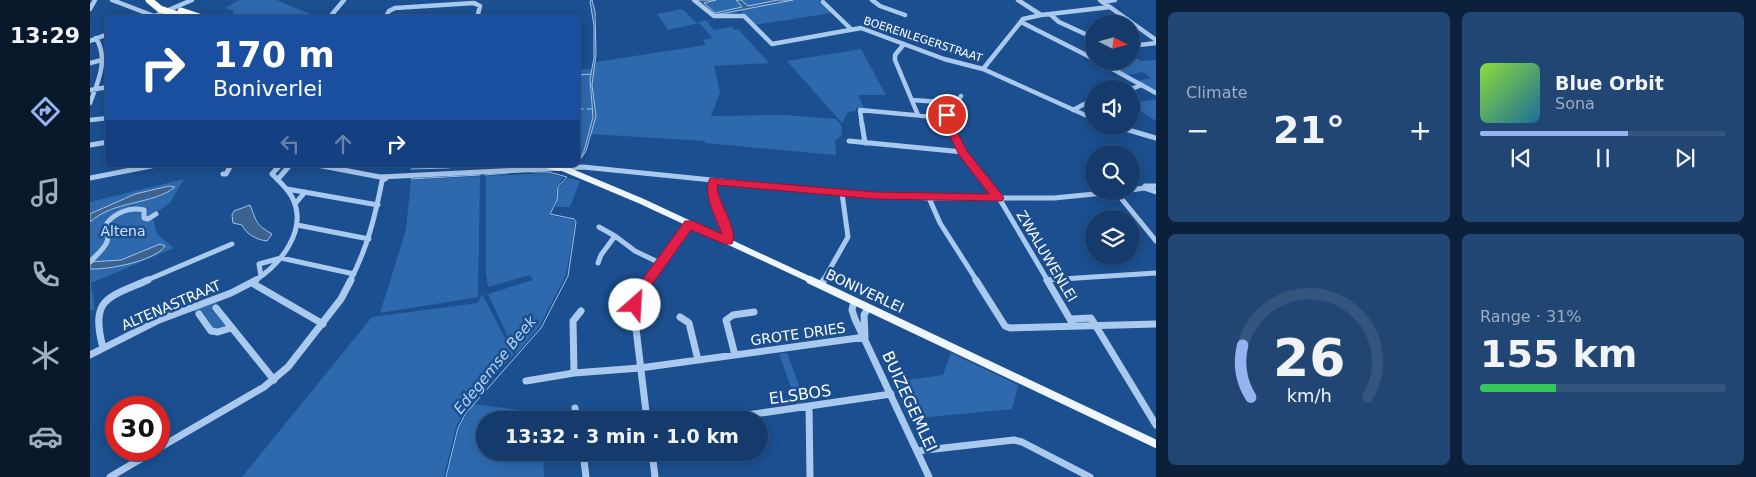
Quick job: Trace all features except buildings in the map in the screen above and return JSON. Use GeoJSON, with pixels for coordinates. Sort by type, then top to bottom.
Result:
{"type":"FeatureCollection","features":[{"type":"Feature","properties":{"kind":"highway"},"geometry":{"type":"LineString","coordinates":[[149,0],[156,7],[178,15]]}},
{"type":"Feature","properties":{"kind":"highway"},"geometry":{"type":"LineString","coordinates":[[176,3],[197,15]]}},
{"type":"Feature","properties":{"kind":"main road","name":"BONIVERLEI"},"geometry":{"type":"LineString","coordinates":[[561,167],[728,241],[1156,444]]}},
{"type":"Feature","properties":{"kind":"street"},"geometry":{"type":"LineString","coordinates":[[90,9],[95,0]]}},
{"type":"Feature","properties":{"kind":"street"},"geometry":{"type":"LineString","coordinates":[[112,0],[147,15]]}},
{"type":"Feature","properties":{"kind":"street"},"geometry":{"type":"LineString","coordinates":[[156,15],[176,3],[185,3],[192,0]]}},
{"type":"Feature","properties":{"kind":"street"},"geometry":{"type":"LineString","coordinates":[[332,15],[344,0]]}},
{"type":"Feature","properties":{"kind":"street","name":"BOERENLEGERSTRAAT"},"geometry":{"type":"LineString","coordinates":[[694,0],[714,16],[744,16],[772,44],[861,28],[949,61],[983,69],[1085,115]]}},
{"type":"Feature","properties":{"kind":"street"},"geometry":{"type":"LineString","coordinates":[[872,0],[880,6],[905,15]]}},
{"type":"Feature","properties":{"kind":"street"},"geometry":{"type":"LineString","coordinates":[[1018,0],[1041,15]]}},
{"type":"Feature","properties":{"kind":"street"},"geometry":{"type":"LineString","coordinates":[[1101,1],[1115,0]]}},
{"type":"Feature","properties":{"kind":"street"},"geometry":{"type":"LineString","coordinates":[[1101,1],[1156,41]]}},
{"type":"Feature","properties":{"kind":"street"},"geometry":{"type":"LineString","coordinates":[[823,2],[850,29]]}},
{"type":"Feature","properties":{"kind":"street"},"geometry":{"type":"LineString","coordinates":[[176,3],[185,3]]}},
{"type":"Feature","properties":{"kind":"street"},"geometry":{"type":"LineString","coordinates":[[386,15],[388,11],[395,8],[474,3],[480,6],[478,15]]}},
{"type":"Feature","properties":{"kind":"street"},"geometry":{"type":"LineString","coordinates":[[983,69],[1023,19],[1041,15],[1110,7]]}},
{"type":"Feature","properties":{"kind":"street"},"geometry":{"type":"LineString","coordinates":[[1051,15],[1059,22],[1085,34]]}},
{"type":"Feature","properties":{"kind":"street"},"geometry":{"type":"LineString","coordinates":[[1021,22],[1085,54]]}},
{"type":"Feature","properties":{"kind":"street"},"geometry":{"type":"LineString","coordinates":[[90,41],[105,35]]}},
{"type":"Feature","properties":{"kind":"street"},"geometry":{"type":"LineString","coordinates":[[90,103],[93,89],[102,71],[100,42],[96,38]]}},
{"type":"Feature","properties":{"kind":"street"},"geometry":{"type":"LineString","coordinates":[[1140,44],[1156,41]]}},
{"type":"Feature","properties":{"kind":"street"},"geometry":{"type":"LineString","coordinates":[[904,44],[895,55],[895,60],[918,115]]}},
{"type":"Feature","properties":{"kind":"street"},"geometry":{"type":"LineString","coordinates":[[90,63],[105,60]]}},
{"type":"Feature","properties":{"kind":"street"},"geometry":{"type":"LineString","coordinates":[[1114,70],[1156,93]]}},
{"type":"Feature","properties":{"kind":"street"},"geometry":{"type":"LineString","coordinates":[[865,143],[860,110],[946,118],[961,96]]}},
{"type":"Feature","properties":{"kind":"street"},"geometry":{"type":"LineString","coordinates":[[912,100],[955,103]]}},
{"type":"Feature","properties":{"kind":"street"},"geometry":{"type":"LineString","coordinates":[[1073,110],[1085,104]]}},
{"type":"Feature","properties":{"kind":"street"},"geometry":{"type":"LineString","coordinates":[[90,120],[105,118]]}},
{"type":"Feature","properties":{"kind":"street","name":"ZWALUWENLEI"},"geometry":{"type":"LineString","coordinates":[[946,118],[963,152],[998,198],[1074,326]]}},
{"type":"Feature","properties":{"kind":"street"},"geometry":{"type":"LineString","coordinates":[[1140,133],[1156,138]]}},
{"type":"Feature","properties":{"kind":"street"},"geometry":{"type":"LineString","coordinates":[[849,141],[963,152]]}},
{"type":"Feature","properties":{"kind":"street"},"geometry":{"type":"LineString","coordinates":[[90,145],[105,142]]}},
{"type":"Feature","properties":{"kind":"street"},"geometry":{"type":"LineString","coordinates":[[90,178],[146,167]]}},
{"type":"Feature","properties":{"kind":"street"},"geometry":{"type":"LineString","coordinates":[[223,174],[226,174],[230,167]]}},
{"type":"Feature","properties":{"kind":"street"},"geometry":{"type":"LineString","coordinates":[[278,167],[272,174],[278,180],[288,167]]}},
{"type":"Feature","properties":{"kind":"street"},"geometry":{"type":"LineString","coordinates":[[328,167],[380,177],[388,175]]}},
{"type":"Feature","properties":{"kind":"street"},"geometry":{"type":"LineString","coordinates":[[343,167],[403,176],[543,167]]}},
{"type":"Feature","properties":{"kind":"street"},"geometry":{"type":"LineString","coordinates":[[403,176],[513,167]]}},
{"type":"Feature","properties":{"kind":"street"},"geometry":{"type":"LineString","coordinates":[[582,176],[579,172],[582,167],[842,193],[929,198],[1054,198],[1085,195]]}},
{"type":"Feature","properties":{"kind":"street"},"geometry":{"type":"LineString","coordinates":[[170,441],[274,380],[294,360],[323,324],[354,274],[369,238],[382,181],[388,175]]}},
{"type":"Feature","properties":{"kind":"street"},"geometry":{"type":"LineString","coordinates":[[379,191],[377,182],[380,177]]}},
{"type":"Feature","properties":{"kind":"street","name":"ALTENASTRAAT"},"geometry":{"type":"LineString","coordinates":[[90,355],[167,317],[225,296],[252,283],[281,258],[291,243],[297,225],[296,204],[287,189],[278,180]]}},
{"type":"Feature","properties":{"kind":"street"},"geometry":{"type":"LineString","coordinates":[[713,181],[713,195],[726,228],[728,241]]}},
{"type":"Feature","properties":{"kind":"street"},"geometry":{"type":"LineString","coordinates":[[1140,189],[1145,186],[1156,186]]}},
{"type":"Feature","properties":{"kind":"street"},"geometry":{"type":"LineString","coordinates":[[1144,188],[1156,192]]}},
{"type":"Feature","properties":{"kind":"street"},"geometry":{"type":"LineString","coordinates":[[287,189],[378,205]]}},
{"type":"Feature","properties":{"kind":"street"},"geometry":{"type":"LineString","coordinates":[[296,204],[305,192]]}},
{"type":"Feature","properties":{"kind":"street"},"geometry":{"type":"LineString","coordinates":[[821,285],[848,237],[842,193]]}},
{"type":"Feature","properties":{"kind":"street"},"geometry":{"type":"LineString","coordinates":[[929,198],[940,223],[1005,326],[1010,328],[1156,324]]}},
{"type":"Feature","properties":{"kind":"street"},"geometry":{"type":"LineString","coordinates":[[1123,200],[1156,241]]}},
{"type":"Feature","properties":{"kind":"street"},"geometry":{"type":"LineString","coordinates":[[90,262],[109,240],[111,233],[107,222],[114,215],[135,209],[144,210],[144,218],[148,219],[156,214]]}},
{"type":"Feature","properties":{"kind":"street"},"geometry":{"type":"LineString","coordinates":[[646,411],[634,312],[637,299],[643,287],[689,224]]}},
{"type":"Feature","properties":{"kind":"street"},"geometry":{"type":"LineString","coordinates":[[297,225],[369,238]]}},
{"type":"Feature","properties":{"kind":"street"},"geometry":{"type":"LineString","coordinates":[[599,227],[628,244],[635,251],[660,263]]}},
{"type":"Feature","properties":{"kind":"street"},"geometry":{"type":"LineString","coordinates":[[598,263],[601,255],[615,236]]}},
{"type":"Feature","properties":{"kind":"street"},"geometry":{"type":"LineString","coordinates":[[103,348],[97,324],[100,306],[104,301],[113,295],[232,244]]}},
{"type":"Feature","properties":{"kind":"street"},"geometry":{"type":"LineString","coordinates":[[281,258],[354,274]]}},
{"type":"Feature","properties":{"kind":"street","name":"ALTENASTRAAT"},"geometry":{"type":"LineString","coordinates":[[261,276],[259,264],[281,258]]}},
{"type":"Feature","properties":{"kind":"street"},"geometry":{"type":"LineString","coordinates":[[1046,280],[1156,273]]}},
{"type":"Feature","properties":{"kind":"street"},"geometry":{"type":"LineString","coordinates":[[252,283],[323,324]]}},
{"type":"Feature","properties":{"kind":"street","name":"BUIZEGEMLEI"},"geometry":{"type":"LineString","coordinates":[[854,301],[852,310],[929,477]]}},
{"type":"Feature","properties":{"kind":"street"},"geometry":{"type":"LineString","coordinates":[[216,308],[274,380]]}},
{"type":"Feature","properties":{"kind":"street","name":"BUIZEGEMLEI"},"geometry":{"type":"LineString","coordinates":[[865,337],[864,315],[868,308]]}},
{"type":"Feature","properties":{"kind":"street"},"geometry":{"type":"LineString","coordinates":[[574,373],[573,321],[581,311]]}},
{"type":"Feature","properties":{"kind":"street","name":"GROTE DRIES"},"geometry":{"type":"LineString","coordinates":[[735,355],[726,320],[733,315],[754,312]]}},
{"type":"Feature","properties":{"kind":"street"},"geometry":{"type":"LineString","coordinates":[[199,314],[211,331],[218,332],[231,328]]}},
{"type":"Feature","properties":{"kind":"street"},"geometry":{"type":"LineString","coordinates":[[680,316],[689,323],[698,360]]}},
{"type":"Feature","properties":{"kind":"street"},"geometry":{"type":"LineString","coordinates":[[1070,319],[1091,318],[1156,425]]}},
{"type":"Feature","properties":{"kind":"street","name":"GROTE DRIES"},"geometry":{"type":"LineString","coordinates":[[526,381],[574,373],[640,368],[865,337]]}},
{"type":"Feature","properties":{"kind":"street","name":"ELSBOS"},"geometry":{"type":"LineString","coordinates":[[768,412],[891,394]]}},
{"type":"Feature","properties":{"kind":"street"},"geometry":{"type":"LineString","coordinates":[[809,406],[810,477]]}},
{"type":"Feature","properties":{"kind":"street"},"geometry":{"type":"LineString","coordinates":[[918,451],[1014,440],[1022,442],[1090,477]]}},
{"type":"Feature","properties":{"kind":"street"},"geometry":{"type":"LineString","coordinates":[[110,477],[137,461]]}},
{"type":"Feature","properties":{"kind":"street"},"geometry":{"type":"LineString","coordinates":[[584,461],[586,477]]}},
{"type":"Feature","properties":{"kind":"street"},"geometry":{"type":"LineString","coordinates":[[653,461],[655,477]]}},
{"type":"Feature","properties":{"kind":"green space"},"geometry":{"type":"Polygon","coordinates":[[[239,0],[276,0],[313,15],[233,15],[234,11],[225,8],[239,0]]]}},
{"type":"Feature","properties":{"kind":"green space"},"geometry":{"type":"Polygon","coordinates":[[[694,0],[820,0],[832,13],[754,25],[741,11],[719,17],[694,0]]]}},
{"type":"Feature","properties":{"kind":"green space"},"geometry":{"type":"Polygon","coordinates":[[[682,9],[697,23],[706,20],[714,30],[732,27],[734,30],[738,29],[769,63],[714,66],[720,92],[708,125],[712,116],[784,115],[836,119],[842,127],[842,131],[841,136],[835,141],[836,155],[705,143],[705,141],[591,134],[596,116],[591,79],[596,62],[706,45],[703,40],[713,38],[699,23],[668,30],[657,14],[682,9]]]}},
{"type":"Feature","properties":{"kind":"green space"},"geometry":{"type":"Polygon","coordinates":[[[861,49],[886,95],[858,95],[864,108],[856,108],[856,111],[848,112],[842,123],[787,61],[861,49]]]}},
{"type":"Feature","properties":{"kind":"green space"},"geometry":{"type":"Polygon","coordinates":[[[1140,60],[1156,60],[1156,92],[1140,83],[1140,80],[1151,78],[1143,72],[1128,75],[1117,70],[1140,70],[1140,60]]]}},
{"type":"Feature","properties":{"kind":"green space"},"geometry":{"type":"Polygon","coordinates":[[[592,69],[590,89],[593,117],[584,151],[580,158],[580,70],[592,69]]]}},
{"type":"Feature","properties":{"kind":"green space"},"geometry":{"type":"Polygon","coordinates":[[[1156,99],[1156,121],[1140,111],[1140,102],[1156,99]]]}},
{"type":"Feature","properties":{"kind":"green space"},"geometry":{"type":"Polygon","coordinates":[[[549,173],[563,177],[557,187],[556,200],[549,215],[573,220],[575,223],[566,275],[539,327],[516,354],[488,294],[533,280],[530,275],[488,287],[486,273],[486,176],[549,173]]]}},
{"type":"Feature","properties":{"kind":"green space"},"geometry":{"type":"Polygon","coordinates":[[[480,176],[478,297],[380,313],[406,230],[411,180],[480,176]]]}},
{"type":"Feature","properties":{"kind":"green space"},"geometry":{"type":"Polygon","coordinates":[[[568,178],[580,181],[570,207],[556,207],[559,188],[568,178]]]}},
{"type":"Feature","properties":{"kind":"green space","name":"Altena"},"geometry":{"type":"Polygon","coordinates":[[[184,179],[170,203],[157,212],[159,214],[153,218],[157,234],[174,248],[91,283],[95,309],[90,311],[90,202],[184,179]]]}},
{"type":"Feature","properties":{"kind":"green space"},"geometry":{"type":"Polygon","coordinates":[[[482,294],[514,355],[470,400],[456,427],[444,477],[242,477],[372,317],[478,303],[482,294]]]}},
{"type":"Feature","properties":{"kind":"green space"},"geometry":{"type":"Polygon","coordinates":[[[217,301],[216,306],[212,310],[226,324],[222,329],[212,328],[203,312],[196,315],[193,309],[217,301]]]}},
{"type":"Feature","properties":{"kind":"green space"},"geometry":{"type":"Polygon","coordinates":[[[787,353],[805,402],[797,404],[779,354],[787,353]]]}},
{"type":"Feature","properties":{"kind":"green space"},"geometry":{"type":"Polygon","coordinates":[[[951,353],[1018,385],[1012,409],[909,419],[892,382],[943,375],[951,353]]]}},
{"type":"Feature","properties":{"kind":"green space"},"geometry":{"type":"Polygon","coordinates":[[[473,404],[527,411],[476,411],[476,461],[543,461],[544,477],[447,477],[459,428],[473,404]]]}},
{"type":"Feature","properties":{"kind":"shaded area"},"geometry":{"type":"Polygon","coordinates":[[[592,0],[595,12],[596,55],[592,85],[596,116],[586,151],[580,160],[593,117],[590,79],[594,58],[594,26],[590,1],[592,0]]]}},
{"type":"Feature","properties":{"kind":"shaded area"},"geometry":{"type":"Polygon","coordinates":[[[696,0],[716,0],[704,3],[715,13],[742,7],[736,0],[741,0],[748,6],[778,0],[793,0],[715,15],[696,0]]]}},
{"type":"Feature","properties":{"kind":"shaded area"},"geometry":{"type":"Polygon","coordinates":[[[169,186],[175,187],[156,197],[110,210],[90,222],[90,214],[92,213],[135,194],[169,186]]]}},
{"type":"Feature","properties":{"kind":"shaded area"},"geometry":{"type":"Polygon","coordinates":[[[250,205],[257,222],[262,228],[272,234],[267,241],[256,238],[249,234],[242,225],[233,223],[232,215],[234,211],[250,205]]]}},
{"type":"Feature","properties":{"kind":"shaded area"},"geometry":{"type":"Polygon","coordinates":[[[160,244],[165,246],[152,256],[142,260],[108,268],[90,269],[90,262],[121,260],[160,244]]]}},
{"type":"Feature","properties":{"kind":"waterway"},"geometry":{"type":"LineString","coordinates":[[580,75],[591,74]]}},
{"type":"Feature","properties":{"kind":"waterway","name":"Edegemse Beek"},"geometry":{"type":"LineString","coordinates":[[587,109],[592,109]]}},
{"type":"Feature","properties":{"kind":"waterway"},"geometry":{"type":"LineString","coordinates":[[411,169],[449,168]]}},
{"type":"Feature","properties":{"kind":"waterway","name":"Edegemse Beek"},"geometry":{"type":"LineString","coordinates":[[446,477],[458,428],[466,413],[541,328],[568,276],[576,222],[574,219],[550,214],[557,200],[558,187],[567,177],[549,172],[532,172]]}},
{"type":"Feature","properties":{"kind":"waterway"},"geometry":{"type":"LineString","coordinates":[[485,175],[508,173]]}},
{"type":"Feature","properties":{"kind":"waterway"},"geometry":{"type":"LineString","coordinates":[[411,179],[480,175]]}},
{"type":"Feature","properties":{"kind":"route"},"geometry":{"type":"LineString","coordinates":[[635,305],[643,287],[689,224],[728,241],[728,234],[713,195],[713,181],[875,196],[998,198],[963,152],[946,118],[947,115]]}}]}
